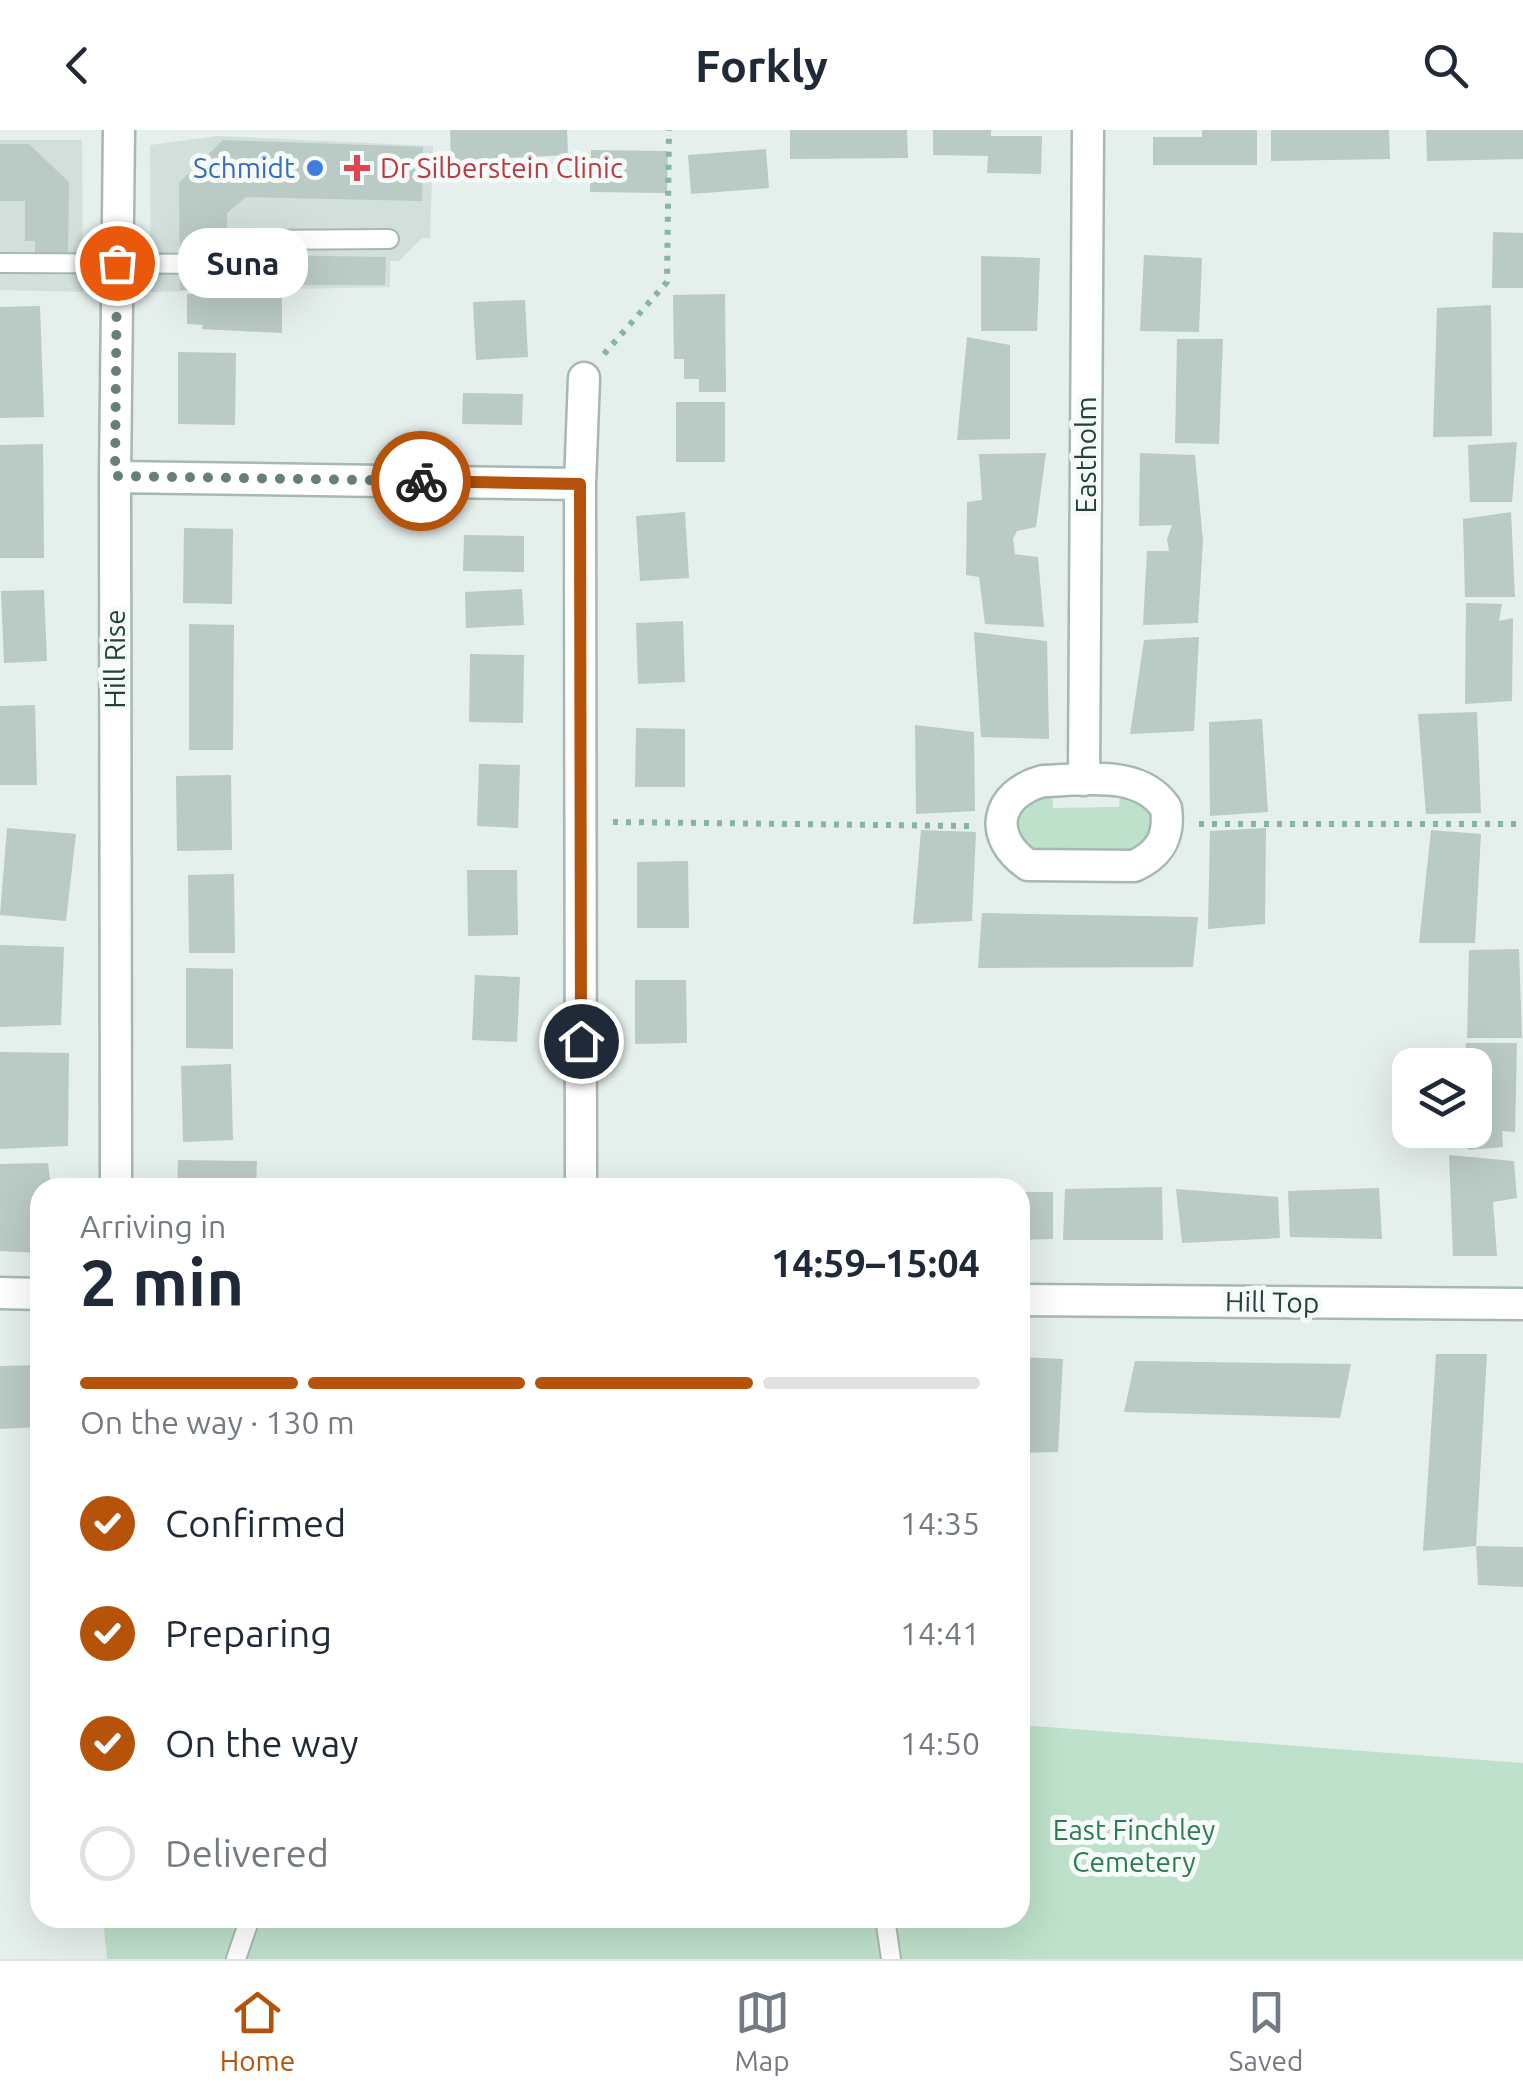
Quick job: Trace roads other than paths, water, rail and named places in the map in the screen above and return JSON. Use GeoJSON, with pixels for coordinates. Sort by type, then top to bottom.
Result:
{"type":"FeatureCollection","features":[{"type":"Feature","properties":{"kind":"street","name":"Hill Rise"},"geometry":{"type":"LineString","coordinates":[[116,1178],[115,476],[119,130]]}},
{"type":"Feature","properties":{"kind":"street","name":"Eastholm"},"geometry":{"type":"LineString","coordinates":[[1084,780],[1088,130]]}},
{"type":"Feature","properties":{"kind":"street"},"geometry":{"type":"LineString","coordinates":[[581,1178],[580,484],[584,378]]}},
{"type":"Feature","properties":{"kind":"street"},"geometry":{"type":"LineString","coordinates":[[115,476],[580,484]]}},
{"type":"Feature","properties":{"kind":"street"},"geometry":{"type":"LineString","coordinates":[[1084,780],[1125,780],[1147,788],[1166,808],[1168,824],[1160,848],[1149,859],[1118,868],[1028,866],[1016,857],[1006,843],[1002,826],[1010,798],[1022,787],[1043,781],[1084,780]]}},
{"type":"Feature","properties":{"kind":"street"},"geometry":{"type":"LineString","coordinates":[[0,1293],[30,1294]]}},
{"type":"Feature","properties":{"kind":"street","name":"Hill Top"},"geometry":{"type":"LineString","coordinates":[[1030,1300],[1523,1304]]}},
{"type":"Feature","properties":{"kind":"lane"},"geometry":{"type":"LineString","coordinates":[[0,264],[240,264],[247,240],[389,240]]}},
{"type":"Feature","properties":{"kind":"lane"},"geometry":{"type":"LineString","coordinates":[[236,1959],[247,1928]]}},
{"type":"Feature","properties":{"kind":"lane"},"geometry":{"type":"LineString","coordinates":[[886,1928],[891,1959]]}},
{"type":"Feature","properties":{"kind":"place","name":"Schmidt"},"geometry":{"type":"Point","coordinates":[315,168]}},
{"type":"Feature","properties":{"kind":"place","name":"Dr Silberstein Clinic"},"geometry":{"type":"Point","coordinates":[357,168]}},
{"type":"Feature","properties":{"kind":"place","name":"Suna"},"geometry":{"type":"Point","coordinates":[117,263]}},
{"type":"Feature","properties":{"kind":"park label","name":"East Finchley Cemetery"},"geometry":{"type":"Point","coordinates":[1134,1846]}}]}
